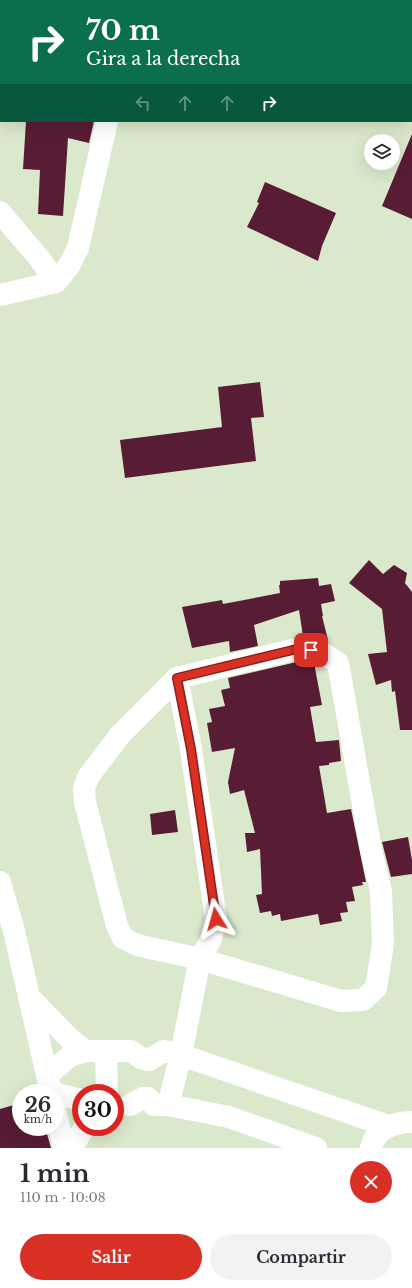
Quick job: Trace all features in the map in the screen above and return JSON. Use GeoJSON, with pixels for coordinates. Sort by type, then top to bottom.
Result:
{"type":"FeatureCollection","features":[{"type":"Feature","properties":{"kind":"street"},"geometry":{"type":"LineString","coordinates":[[0,295],[56,282],[69,266],[78,248],[107,122]]}},
{"type":"Feature","properties":{"kind":"street"},"geometry":{"type":"LineString","coordinates":[[0,212],[39,258],[56,282]]}},
{"type":"Feature","properties":{"kind":"street"},"geometry":{"type":"LineString","coordinates":[[301,648],[321,652],[338,663],[371,850],[381,891],[383,944],[376,988],[363,1000],[341,1001],[200,960],[137,945],[123,938],[117,926],[85,802],[84,789],[88,777],[120,735],[177,678],[301,648]]}},
{"type":"Feature","properties":{"kind":"street"},"geometry":{"type":"LineString","coordinates":[[161,1105],[172,1053],[200,960],[210,940],[216,919],[191,749],[177,678]]}},
{"type":"Feature","properties":{"kind":"street"},"geometry":{"type":"LineString","coordinates":[[0,882],[14,931],[50,1084]]}},
{"type":"Feature","properties":{"kind":"street"},"geometry":{"type":"LineString","coordinates":[[29,997],[68,1037],[95,1051],[104,1084]]}},
{"type":"Feature","properties":{"kind":"street"},"geometry":{"type":"LineString","coordinates":[[56,1084],[70,1056],[95,1051],[131,1051],[141,1058],[149,1060],[172,1053],[388,1126]]}},
{"type":"Feature","properties":{"kind":"street"},"geometry":{"type":"LineString","coordinates":[[124,1105],[145,1113],[161,1105],[229,1117],[316,1148]]}},
{"type":"Feature","properties":{"kind":"street"},"geometry":{"type":"LineString","coordinates":[[371,1148],[372,1143],[379,1133],[388,1126],[400,1122],[412,1122]]}},
{"type":"Feature","properties":{"kind":"street"},"geometry":{"type":"LineString","coordinates":[[61,1136],[64,1148]]}},
{"type":"Feature","properties":{"kind":"street"},"geometry":{"type":"LineString","coordinates":[[71,1148],[79,1136]]}},
{"type":"Feature","properties":{"kind":"building"},"geometry":{"type":"Polygon","coordinates":[[[26,122],[94,122],[89,143],[68,138],[63,216],[38,214],[40,170],[23,169],[26,122]]]}},
{"type":"Feature","properties":{"kind":"building"},"geometry":{"type":"Polygon","coordinates":[[[412,134],[412,219],[382,206],[397,170],[400,170],[400,163],[412,134]]]}},
{"type":"Feature","properties":{"kind":"building"},"geometry":{"type":"Polygon","coordinates":[[[265,182],[336,213],[322,246],[318,261],[247,227],[259,203],[257,202],[265,182]]]}},
{"type":"Feature","properties":{"kind":"building"},"geometry":{"type":"Polygon","coordinates":[[[260,382],[264,417],[251,418],[256,461],[125,478],[120,440],[222,427],[218,387],[260,382]]]}},
{"type":"Feature","properties":{"kind":"building"},"geometry":{"type":"Polygon","coordinates":[[[369,560],[383,574],[394,565],[407,573],[405,583],[412,592],[412,730],[400,730],[395,691],[392,692],[391,680],[376,685],[368,654],[387,652],[382,609],[349,583],[369,560]]]}},
{"type":"Feature","properties":{"kind":"building"},"geometry":{"type":"Polygon","coordinates":[[[318,578],[319,586],[331,584],[335,601],[321,604],[322,616],[328,640],[303,636],[299,610],[254,625],[258,646],[230,652],[229,641],[192,648],[182,607],[222,600],[223,604],[280,593],[280,581],[318,578]]]}},
{"type":"Feature","properties":{"kind":"building"},"geometry":{"type":"Polygon","coordinates":[[[301,661],[314,663],[322,705],[310,707],[316,742],[339,740],[341,761],[329,763],[329,765],[319,766],[327,813],[351,809],[366,882],[362,882],[363,885],[352,887],[355,901],[346,902],[348,912],[340,913],[342,921],[320,925],[318,914],[281,921],[280,914],[272,916],[271,911],[260,913],[256,895],[262,894],[260,849],[247,852],[245,833],[255,833],[244,790],[230,794],[228,782],[235,748],[212,752],[207,723],[212,722],[209,709],[225,706],[221,690],[230,688],[228,678],[301,661]]]}},
{"type":"Feature","properties":{"kind":"building"},"geometry":{"type":"Polygon","coordinates":[[[175,810],[178,832],[152,835],[150,814],[175,810]]]}},
{"type":"Feature","properties":{"kind":"building"},"geometry":{"type":"Polygon","coordinates":[[[408,837],[412,860],[412,874],[391,877],[382,842],[408,837]]]}},
{"type":"Feature","properties":{"kind":"building"},"geometry":{"type":"Polygon","coordinates":[[[12,1106],[12,1136],[48,1136],[51,1148],[0,1148],[0,1109],[12,1106]]]}},
{"type":"Feature","properties":{"kind":"route"},"geometry":{"type":"LineString","coordinates":[[216,919],[191,749],[177,678],[301,648],[311,650]]}}]}
